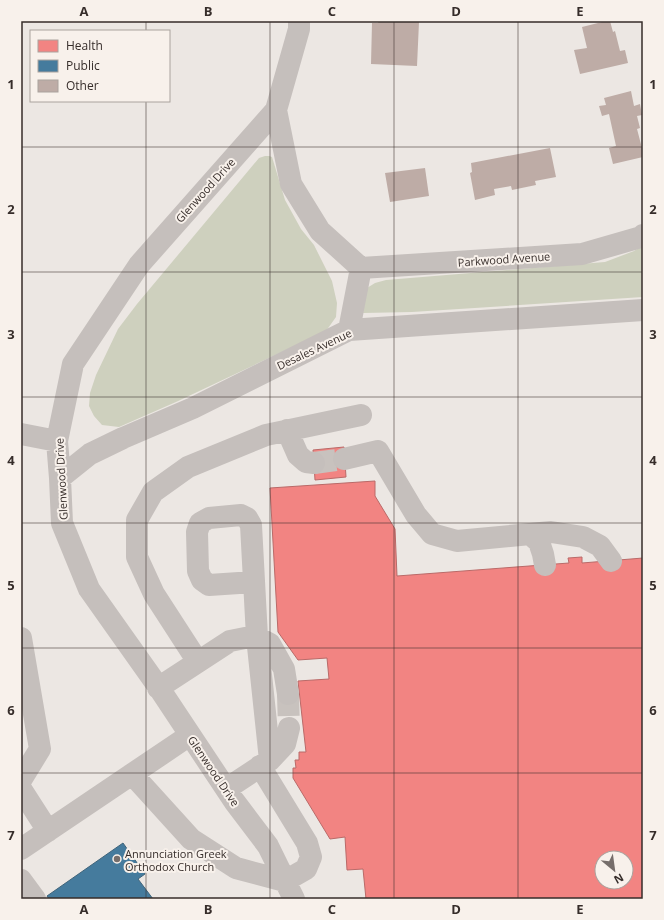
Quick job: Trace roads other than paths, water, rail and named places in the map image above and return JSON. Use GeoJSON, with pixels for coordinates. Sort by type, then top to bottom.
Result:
{"type":"FeatureCollection","features":[{"type":"Feature","properties":{"kind":"street","name":"Glenwood Drive"},"geometry":{"type":"LineString","coordinates":[[289,890],[268,846],[234,801],[89,589],[62,523],[57,441],[73,364],[139,265],[276,110],[299,29],[299,21]]}},
{"type":"Feature","properties":{"kind":"street"},"geometry":{"type":"LineString","coordinates":[[276,110],[291,184],[320,231],[361,268],[349,330]]}},
{"type":"Feature","properties":{"kind":"street","name":"Parkwood Avenue"},"geometry":{"type":"LineString","coordinates":[[361,268],[582,254],[641,237],[643,234]]}},
{"type":"Feature","properties":{"kind":"street","name":"Desales Avenue"},"geometry":{"type":"LineString","coordinates":[[60,478],[90,454],[193,408],[349,330],[643,310]]}},
{"type":"Feature","properties":{"kind":"street"},"geometry":{"type":"LineString","coordinates":[[198,662],[154,594],[137,557],[137,520],[153,492],[188,467],[266,435],[361,415]]}},
{"type":"Feature","properties":{"kind":"street"},"geometry":{"type":"LineString","coordinates":[[287,430],[298,455],[306,462],[314,463]]}},
{"type":"Feature","properties":{"kind":"street"},"geometry":{"type":"LineString","coordinates":[[21,434],[57,441]]}},
{"type":"Feature","properties":{"kind":"street"},"geometry":{"type":"LineString","coordinates":[[344,459],[378,451],[416,516],[432,534],[457,541],[551,532],[583,537],[600,546],[611,561]]}},
{"type":"Feature","properties":{"kind":"street"},"geometry":{"type":"LineString","coordinates":[[530,534],[539,542],[545,565]]}},
{"type":"Feature","properties":{"kind":"street"},"geometry":{"type":"LineString","coordinates":[[132,774],[191,839],[236,868],[289,890],[306,869],[311,857],[307,843],[265,763],[254,582]]}},
{"type":"Feature","properties":{"kind":"street"},"geometry":{"type":"LineString","coordinates":[[158,688],[230,641],[255,636],[270,644],[284,669],[288,694]]}},
{"type":"Feature","properties":{"kind":"street"},"geometry":{"type":"LineString","coordinates":[[21,638],[40,749],[21,780]]}},
{"type":"Feature","properties":{"kind":"street"},"geometry":{"type":"LineString","coordinates":[[226,789],[265,763],[285,744],[289,728]]}},
{"type":"Feature","properties":{"kind":"street"},"geometry":{"type":"LineString","coordinates":[[21,849],[190,735]]}},
{"type":"Feature","properties":{"kind":"street"},"geometry":{"type":"LineString","coordinates":[[21,789],[48,831]]}},
{"type":"Feature","properties":{"kind":"street"},"geometry":{"type":"LineString","coordinates":[[21,880],[35,899]]}},
{"type":"Feature","properties":{"kind":"tunnel"},"geometry":{"type":"LineString","coordinates":[[314,463],[344,459]]}},
{"type":"Feature","properties":{"kind":"tunnel"},"geometry":{"type":"LineString","coordinates":[[288,694],[289,728]]}},
{"type":"Feature","properties":{"kind":"place","name":"Annunciation Greek Orthodox Church"},"geometry":{"type":"Point","coordinates":[117,859]}}]}
